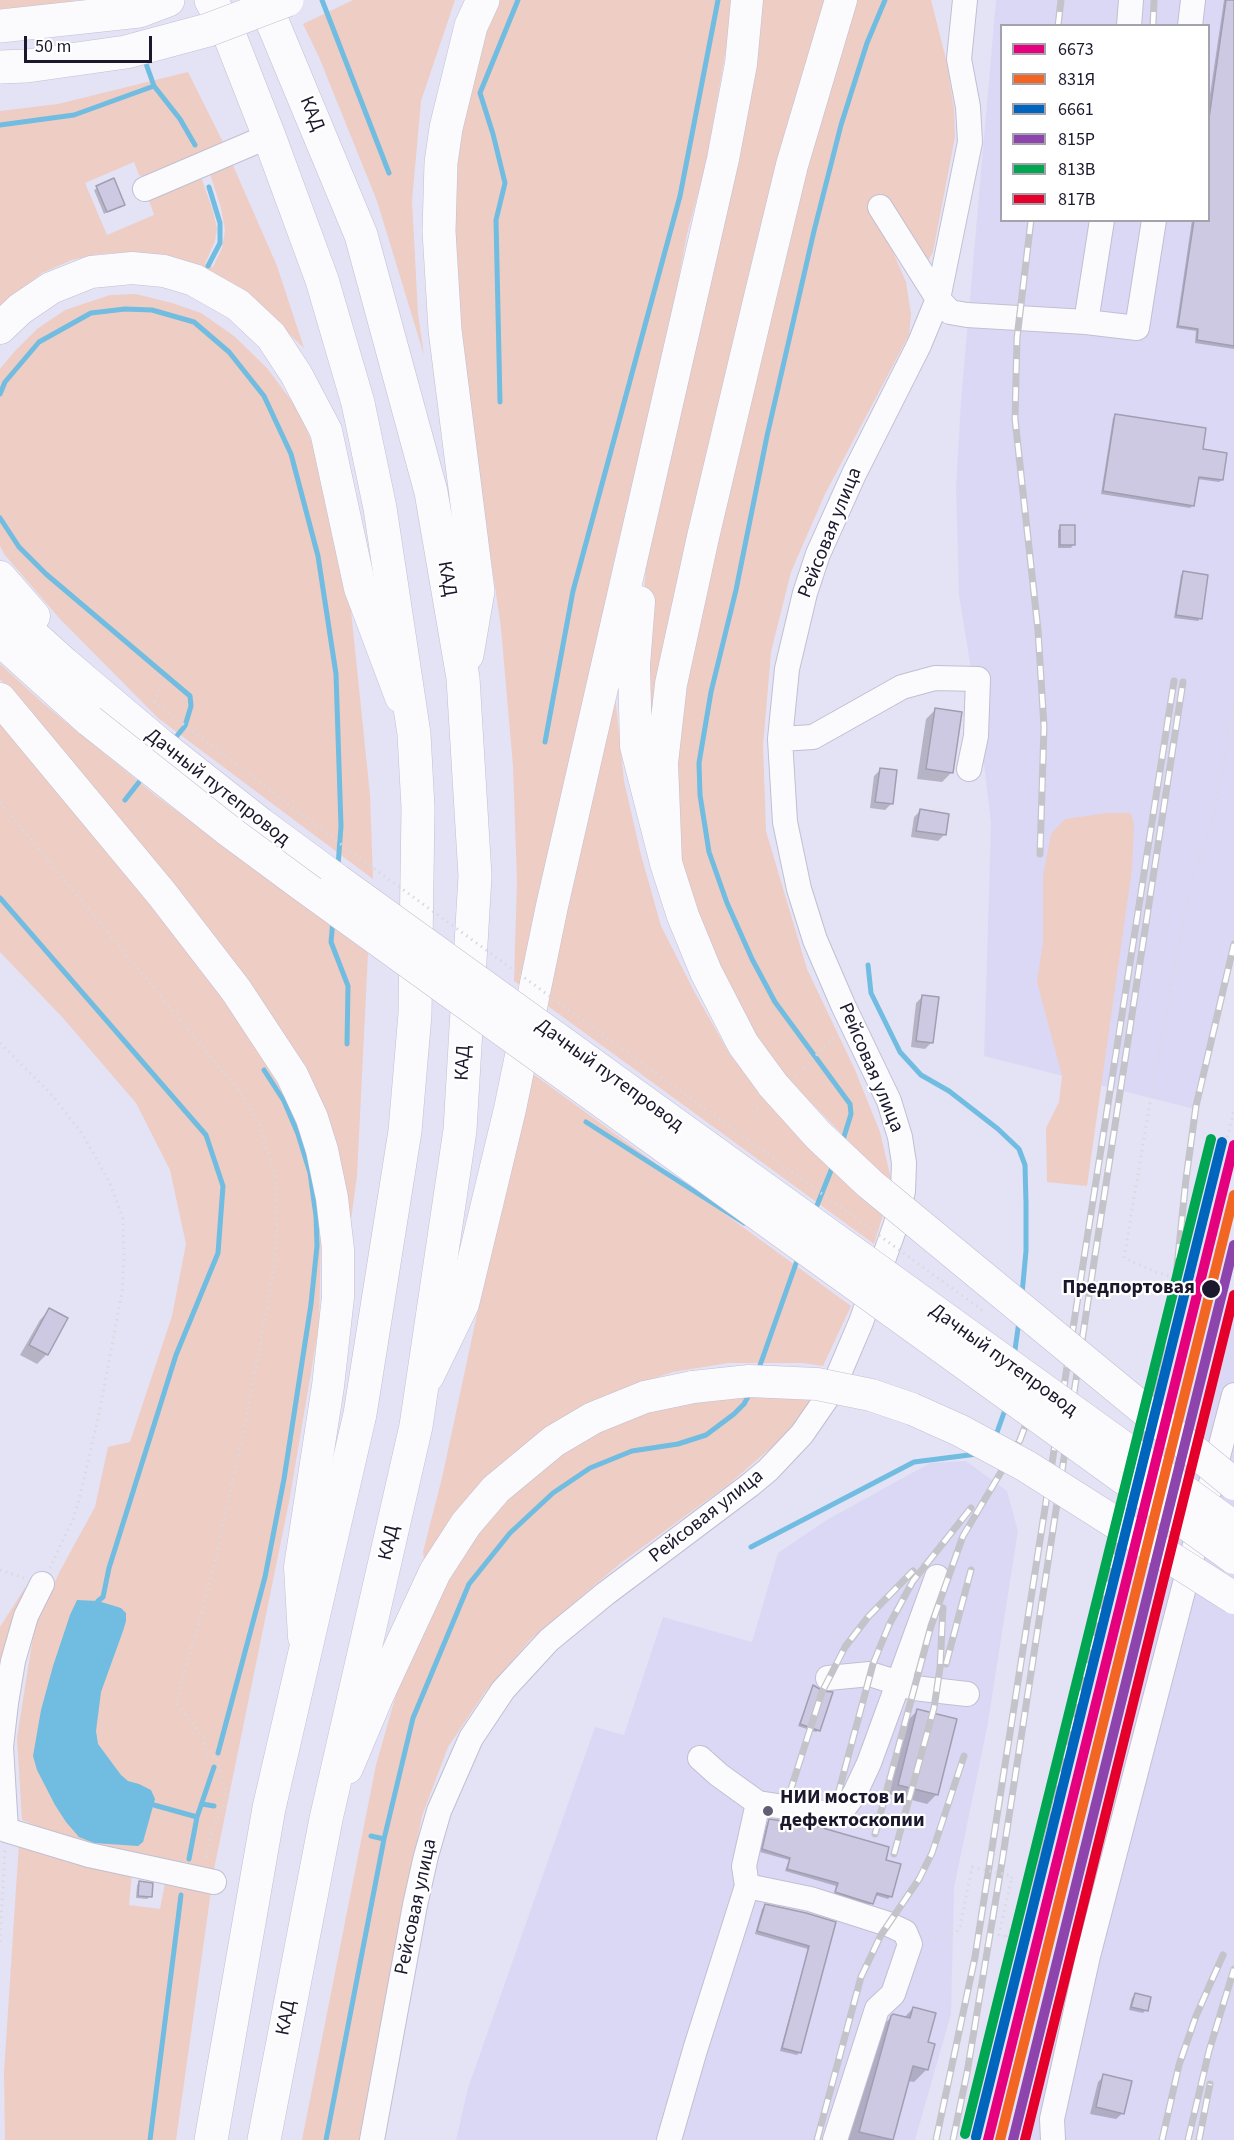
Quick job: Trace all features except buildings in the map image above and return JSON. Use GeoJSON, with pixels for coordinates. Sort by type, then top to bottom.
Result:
{"type":"FeatureCollection","features":[{"type":"Feature","properties":{"kind":"highway"},"geometry":{"type":"LineString","coordinates":[[0,26],[139,11],[168,0]]}},
{"type":"Feature","properties":{"kind":"highway"},"geometry":{"type":"LineString","coordinates":[[211,0],[229,34],[322,280],[358,403],[380,508],[414,734],[418,808],[415,1014],[405,1131],[360,1414],[269,1808],[211,2140]]}},
{"type":"Feature","properties":{"kind":"highway","name":"КАД"},"geometry":{"type":"LineString","coordinates":[[261,0],[272,21],[361,235],[431,492],[463,678],[475,876],[460,1130],[417,1426],[326,1819],[264,2140]]}},
{"type":"Feature","properties":{"kind":"highway"},"geometry":{"type":"LineString","coordinates":[[0,67],[27,66],[126,52],[208,30],[287,0]]}},
{"type":"Feature","properties":{"kind":"highway"},"geometry":{"type":"LineString","coordinates":[[463,678],[478,591],[444,330],[439,231],[441,163],[453,92],[471,26],[483,0]]}},
{"type":"Feature","properties":{"kind":"main road"},"geometry":{"type":"LineString","coordinates":[[423,1386],[463,1304],[510,1109],[552,906],[723,159],[741,64],[747,0]]}},
{"type":"Feature","properties":{"kind":"main road"},"geometry":{"type":"LineString","coordinates":[[666,863],[662,763],[671,684],[759,297],[792,165],[841,0]]}},
{"type":"Feature","properties":{"kind":"main road"},"geometry":{"type":"LineString","coordinates":[[0,328],[20,309],[51,288],[91,272],[132,268],[164,271],[194,279],[238,305],[271,336],[296,374],[326,431],[360,588],[414,734]]}},
{"type":"Feature","properties":{"kind":"main road"},"geometry":{"type":"LineString","coordinates":[[648,492],[634,666],[636,746],[666,863],[683,916],[706,972],[744,1044],[787,1079],[818,1135],[870,1184],[1234,1484]]}},
{"type":"Feature","properties":{"kind":"main road"},"geometry":{"type":"LineString","coordinates":[[0,576],[46,630],[161,745]]}},
{"type":"Feature","properties":{"kind":"main road","name":"Дачный путепровод"},"geometry":{"type":"LineString","coordinates":[[0,605],[161,745],[218,791],[337,880],[1234,1527]]}},
{"type":"Feature","properties":{"kind":"main road","name":"Дачный путепровод"},"geometry":{"type":"LineString","coordinates":[[0,640],[90,721],[229,831],[1234,1558]]}},
{"type":"Feature","properties":{"kind":"main road"},"geometry":{"type":"LineString","coordinates":[[0,699],[162,894],[236,990],[292,1075],[312,1118],[322,1150],[336,1224],[338,1297],[328,1386],[300,1567],[305,1648]]}},
{"type":"Feature","properties":{"kind":"main road"},"geometry":{"type":"LineString","coordinates":[[326,1819],[377,1697],[435,1572],[473,1515],[496,1489],[554,1441],[593,1418],[645,1397],[749,1381],[817,1384],[871,1395],[912,1409],[959,1430],[1026,1466],[1234,1598]]}},
{"type":"Feature","properties":{"kind":"street","name":"Рейсовая улица"},"geometry":{"type":"LineString","coordinates":[[372,2140],[426,1856],[439,1811],[471,1738],[503,1690],[549,1640],[605,1594],[750,1485],[785,1454],[802,1434],[831,1392],[861,1322],[896,1224],[903,1191],[904,1163],[900,1137],[889,1101],[843,1005],[815,939],[799,890],[785,822],[780,740],[787,669],[805,593],[818,554],[854,474],[919,345],[938,299],[970,142],[969,107],[959,59],[964,0]]}},
{"type":"Feature","properties":{"kind":"street"},"geometry":{"type":"LineString","coordinates":[[1130,24],[1131,0]]}},
{"type":"Feature","properties":{"kind":"street"},"geometry":{"type":"LineString","coordinates":[[1190,24],[1193,0]]}},
{"type":"Feature","properties":{"kind":"street"},"geometry":{"type":"LineString","coordinates":[[145,189],[269,136]]}},
{"type":"Feature","properties":{"kind":"street"},"geometry":{"type":"LineString","coordinates":[[880,207],[938,299],[950,312],[1137,328],[1154,222]]}},
{"type":"Feature","properties":{"kind":"street"},"geometry":{"type":"LineString","coordinates":[[1086,322],[1102,222]]}},
{"type":"Feature","properties":{"kind":"street"},"geometry":{"type":"LineString","coordinates":[[780,740],[813,737],[902,687],[935,678],[978,679],[976,736],[969,769]]}},
{"type":"Feature","properties":{"kind":"street"},"geometry":{"type":"LineString","coordinates":[[1053,2140],[1053,2120],[1088,1956],[1233,1405]]}},
{"type":"Feature","properties":{"kind":"street"},"geometry":{"type":"LineString","coordinates":[[700,1758],[758,1803],[830,1814],[844,1808],[855,1793],[869,1763],[937,1577]]}},
{"type":"Feature","properties":{"kind":"street"},"geometry":{"type":"LineString","coordinates":[[42,1584],[26,1616],[13,1661],[6,1703],[1,1747],[6,1830],[89,1855],[208,1881]]}},
{"type":"Feature","properties":{"kind":"street"},"geometry":{"type":"LineString","coordinates":[[828,1678],[870,1674],[914,1688],[967,1694]]}},
{"type":"Feature","properties":{"kind":"street"},"geometry":{"type":"LineString","coordinates":[[669,2140],[747,1886],[744,1866],[758,1803]]}},
{"type":"Feature","properties":{"kind":"street"},"geometry":{"type":"LineString","coordinates":[[747,1886],[810,1899],[888,1924],[905,1932],[910,1944],[893,1994],[877,2009],[835,2140]]}},
{"type":"Feature","properties":{"kind":"path"},"geometry":{"type":"LineString","coordinates":[[164,682],[154,702],[427,908],[988,1315]]}},
{"type":"Feature","properties":{"kind":"path"},"geometry":{"type":"LineString","coordinates":[[1234,704],[1212,819],[1189,890],[1155,1072],[1124,1258],[1158,1273],[1192,1281],[1234,1110]]}},
{"type":"Feature","properties":{"kind":"path"},"geometry":{"type":"LineString","coordinates":[[0,802],[243,1096],[260,1126],[274,1175],[277,1226],[274,1267],[265,1319],[241,1444],[214,1564],[176,1703],[204,1738],[206,1754],[217,1758],[226,1792],[223,1808],[212,1830],[208,1881]]}},
{"type":"Feature","properties":{"kind":"path"},"geometry":{"type":"LineString","coordinates":[[0,1043],[51,1094],[83,1135],[110,1182],[123,1219],[122,1292],[96,1429],[73,1519],[42,1584]]}},
{"type":"Feature","properties":{"kind":"path"},"geometry":{"type":"LineString","coordinates":[[787,1079],[810,1062],[819,1052]]}},
{"type":"Feature","properties":{"kind":"path"},"geometry":{"type":"LineString","coordinates":[[1193,1277],[1223,1285],[1234,1292]]}},
{"type":"Feature","properties":{"kind":"path"},"geometry":{"type":"LineString","coordinates":[[1189,1424],[1223,1285]]}},
{"type":"Feature","properties":{"kind":"path"},"geometry":{"type":"LineString","coordinates":[[1147,1389],[1152,1367]]}},
{"type":"Feature","properties":{"kind":"path"},"geometry":{"type":"LineString","coordinates":[[1007,1937],[1023,1892],[1054,1768],[1076,1666],[1089,1631],[1112,1537]]}},
{"type":"Feature","properties":{"kind":"path"},"geometry":{"type":"LineString","coordinates":[[1059,1949],[1155,1563]]}},
{"type":"Feature","properties":{"kind":"path"},"geometry":{"type":"LineString","coordinates":[[0,1942],[6,1830]]}},
{"type":"Feature","properties":{"kind":"path"},"geometry":{"type":"LineString","coordinates":[[910,1944],[956,1933],[960,1926],[972,1867],[1012,1876],[999,1935],[1088,1956]]}},
{"type":"Feature","properties":{"kind":"shaded area"},"geometry":{"type":"Polygon","coordinates":[[[0,0],[77,0],[54,5],[0,9],[0,0]]]}},
{"type":"Feature","properties":{"kind":"shaded area"},"geometry":{"type":"Polygon","coordinates":[[[353,0],[455,0],[421,101],[412,201],[418,314],[424,355],[377,201],[319,57],[303,24],[353,0]]]}},
{"type":"Feature","properties":{"kind":"shaded area"},"geometry":{"type":"Polygon","coordinates":[[[495,0],[733,0],[706,164],[687,234],[663,362],[615,556],[525,989],[514,981],[517,881],[513,766],[501,628],[466,387],[447,227],[462,104],[495,0]]]}},
{"type":"Feature","properties":{"kind":"shaded area"},"geometry":{"type":"Polygon","coordinates":[[[759,0],[831,0],[650,740],[640,640],[646,568],[661,471],[759,0]]]}},
{"type":"Feature","properties":{"kind":"shaded area"},"geometry":{"type":"Polygon","coordinates":[[[856,0],[931,0],[946,59],[954,108],[955,137],[933,252],[928,261],[887,238],[906,282],[911,314],[909,335],[825,494],[791,572],[771,652],[763,746],[766,831],[807,969],[855,1070],[880,1132],[891,1179],[878,1171],[795,1086],[781,1076],[716,970],[679,863],[668,753],[809,138],[856,0]]]}},
{"type":"Feature","properties":{"kind":"shaded area"},"geometry":{"type":"Polygon","coordinates":[[[996,0],[1234,0],[1234,946],[1198,1110],[984,1056],[991,823],[978,713],[959,595],[956,487],[961,401],[996,0]]]}},
{"type":"Feature","properties":{"kind":"shaded area"},"geometry":{"type":"Polygon","coordinates":[[[188,72],[226,148],[146,178],[139,175],[134,162],[85,183],[107,235],[154,215],[149,200],[200,174],[217,229],[215,241],[205,264],[213,267],[222,248],[225,230],[221,208],[209,171],[232,163],[277,266],[304,348],[262,308],[192,266],[133,252],[99,254],[72,260],[42,273],[0,306],[0,111],[58,104],[188,72]]]}},
{"type":"Feature","properties":{"kind":"shaded area"},"geometry":{"type":"Polygon","coordinates":[[[136,294],[201,313],[234,336],[267,368],[299,411],[341,513],[370,795],[373,879],[158,718],[60,619],[4,554],[0,546],[0,369],[37,329],[65,310],[110,295],[136,294]]]}},
{"type":"Feature","properties":{"kind":"shaded area"},"geometry":{"type":"Polygon","coordinates":[[[0,664],[44,704],[155,795],[368,953],[357,1176],[346,1255],[325,1131],[49,738],[0,679],[0,664]]]}},
{"type":"Feature","properties":{"kind":"shaded area"},"geometry":{"type":"Polygon","coordinates":[[[615,695],[624,781],[641,855],[661,926],[729,1053],[771,1106],[837,1174],[883,1215],[874,1244],[541,1001],[615,695]]]}},
{"type":"Feature","properties":{"kind":"shaded area"},"geometry":{"type":"Polygon","coordinates":[[[0,721],[235,1008],[282,1087],[313,1165],[321,1236],[319,1325],[289,1502],[213,1874],[87,1846],[22,1820],[17,1738],[35,1624],[60,1571],[95,1507],[108,1447],[130,1442],[172,1316],[186,1244],[170,1170],[136,1103],[63,1018],[0,952],[0,721]]]}},
{"type":"Feature","properties":{"kind":"shaded area"},"geometry":{"type":"Polygon","coordinates":[[[1107,813],[1131,813],[1134,825],[1132,869],[1087,1186],[1047,1182],[1046,1128],[1059,1102],[1062,1076],[1037,982],[1043,942],[1043,876],[1051,834],[1065,819],[1107,813]]]}},
{"type":"Feature","properties":{"kind":"shaded area"},"geometry":{"type":"Polygon","coordinates":[[[529,1071],[851,1306],[823,1366],[803,1363],[728,1363],[673,1372],[634,1385],[431,1562],[424,1560],[423,1552],[442,1478],[529,1071]]]}},
{"type":"Feature","properties":{"kind":"shaded area"},"geometry":{"type":"Polygon","coordinates":[[[1234,1290],[1234,2140],[1023,2140],[1234,1290]]]}},
{"type":"Feature","properties":{"kind":"shaded area"},"geometry":{"type":"Polygon","coordinates":[[[816,1396],[787,1434],[729,1484],[622,1562],[531,1639],[485,1692],[448,1747],[422,1816],[359,2140],[302,2140],[376,1765],[403,1670],[465,1540],[566,1442],[673,1398],[816,1396]]]}},
{"type":"Feature","properties":{"kind":"shaded area","name":"НИИ мостов и дефектоскопии"},"geometry":{"type":"Polygon","coordinates":[[[966,1461],[1007,1491],[1018,1531],[987,1728],[954,1888],[951,2014],[915,2140],[456,2140],[468,2088],[595,1727],[624,1735],[663,1617],[752,1642],[778,1553],[825,1521],[930,1463],[966,1461]]]}},
{"type":"Feature","properties":{"kind":"shaded area"},"geometry":{"type":"Polygon","coordinates":[[[26,1586],[0,1669],[0,1627],[26,1586]]]}},
{"type":"Feature","properties":{"kind":"shaded area"},"geometry":{"type":"Polygon","coordinates":[[[19,1843],[132,1873],[129,1905],[160,1909],[166,1878],[211,1891],[176,2140],[5,2140],[4,2072],[19,1843]]]}},
{"type":"Feature","properties":{"kind":"water"},"geometry":{"type":"Polygon","coordinates":[[[77,1600],[98,1601],[121,1608],[126,1613],[123,1631],[101,1692],[96,1731],[98,1744],[121,1775],[128,1781],[151,1790],[155,1799],[143,1842],[138,1846],[94,1843],[79,1837],[55,1805],[37,1770],[33,1756],[41,1710],[53,1666],[77,1600]]]}},
{"type":"Feature","properties":{"kind":"waterway"},"geometry":{"type":"LineString","coordinates":[[322,0],[389,173]]}},
{"type":"Feature","properties":{"kind":"waterway"},"geometry":{"type":"LineString","coordinates":[[500,402],[496,220],[505,183],[480,93],[518,0]]}},
{"type":"Feature","properties":{"kind":"waterway"},"geometry":{"type":"LineString","coordinates":[[545,742],[573,591],[680,196],[718,0]]}},
{"type":"Feature","properties":{"kind":"waterway"},"geometry":{"type":"LineString","coordinates":[[842,1143],[851,1114],[850,1104],[775,1002],[752,959],[727,903],[709,852],[700,795],[699,763],[711,692],[736,590],[767,436],[814,231],[841,125],[867,43],[885,0]]}},
{"type":"Feature","properties":{"kind":"waterway"},"geometry":{"type":"LineString","coordinates":[[0,125],[74,115],[154,86],[144,58]]}},
{"type":"Feature","properties":{"kind":"waterway"},"geometry":{"type":"LineString","coordinates":[[154,86],[180,119],[195,145]]}},
{"type":"Feature","properties":{"kind":"waterway"},"geometry":{"type":"LineString","coordinates":[[208,266],[220,243],[220,223],[209,187]]}},
{"type":"Feature","properties":{"kind":"waterway"},"geometry":{"type":"LineString","coordinates":[[0,394],[5,382],[39,342],[91,313],[125,309],[152,310],[194,322],[229,352],[264,396],[291,454],[318,556],[336,674],[341,826],[338,866]]}},
{"type":"Feature","properties":{"kind":"waterway"},"geometry":{"type":"LineString","coordinates":[[0,518],[19,547],[46,574],[190,696],[191,706],[185,726],[172,742]]}},
{"type":"Feature","properties":{"kind":"waterway"},"geometry":{"type":"LineString","coordinates":[[125,800],[143,777]]}},
{"type":"Feature","properties":{"kind":"waterway"},"geometry":{"type":"LineString","coordinates":[[0,898],[206,1135],[223,1186],[218,1253],[176,1355],[109,1568],[103,1597],[98,1601]]}},
{"type":"Feature","properties":{"kind":"waterway"},"geometry":{"type":"LineString","coordinates":[[333,920],[331,942],[348,986],[347,1044]]}},
{"type":"Feature","properties":{"kind":"waterway"},"geometry":{"type":"LineString","coordinates":[[868,965],[871,993],[900,1052],[921,1075],[949,1091],[998,1129],[1019,1149],[1025,1165],[1026,1203],[1026,1251],[1022,1294]]}},
{"type":"Feature","properties":{"kind":"waterway"},"geometry":{"type":"LineString","coordinates":[[218,1753],[265,1577],[284,1479],[311,1304],[317,1246],[316,1216],[310,1173],[298,1134],[284,1101],[264,1070]]}},
{"type":"Feature","properties":{"kind":"waterway"},"geometry":{"type":"LineString","coordinates":[[586,1122],[744,1223]]}},
{"type":"Feature","properties":{"kind":"waterway"},"geometry":{"type":"LineString","coordinates":[[814,1213],[834,1163]]}},
{"type":"Feature","properties":{"kind":"waterway"},"geometry":{"type":"LineString","coordinates":[[758,1371],[799,1255]]}},
{"type":"Feature","properties":{"kind":"waterway"},"geometry":{"type":"LineString","coordinates":[[1014,1357],[1019,1321]]}},
{"type":"Feature","properties":{"kind":"waterway"},"geometry":{"type":"LineString","coordinates":[[326,2140],[384,1839],[413,1718],[469,1584],[510,1533],[553,1493],[590,1468],[632,1451],[678,1444],[706,1435],[734,1414],[744,1404],[751,1391]]}},
{"type":"Feature","properties":{"kind":"waterway"},"geometry":{"type":"LineString","coordinates":[[995,1438],[1006,1407]]}},
{"type":"Feature","properties":{"kind":"waterway"},"geometry":{"type":"LineString","coordinates":[[751,1547],[914,1462],[977,1454]]}},
{"type":"Feature","properties":{"kind":"waterway"},"geometry":{"type":"LineString","coordinates":[[189,1859],[197,1817],[214,1767]]}},
{"type":"Feature","properties":{"kind":"waterway"},"geometry":{"type":"LineString","coordinates":[[202,1804],[214,1806]]}},
{"type":"Feature","properties":{"kind":"waterway"},"geometry":{"type":"LineString","coordinates":[[154,1805],[197,1817]]}},
{"type":"Feature","properties":{"kind":"waterway"},"geometry":{"type":"LineString","coordinates":[[371,1836],[384,1839]]}},
{"type":"Feature","properties":{"kind":"waterway"},"geometry":{"type":"LineString","coordinates":[[150,2140],[181,1895]]}},
{"type":"Feature","properties":{"kind":"railway"},"geometry":{"type":"LineString","coordinates":[[1058,24],[1061,0]]}},
{"type":"Feature","properties":{"kind":"railway"},"geometry":{"type":"LineString","coordinates":[[1153,24],[1154,0]]}},
{"type":"Feature","properties":{"kind":"railway"},"geometry":{"type":"LineString","coordinates":[[1031,222],[1017,338],[1015,419],[1038,630],[1044,727],[1040,854]]}},
{"type":"Feature","properties":{"kind":"railway"},"geometry":{"type":"LineString","coordinates":[[936,2140],[975,1957],[1174,681]]}},
{"type":"Feature","properties":{"kind":"railway"},"geometry":{"type":"LineString","coordinates":[[953,2140],[967,2073],[1002,1862],[1183,682]]}},
{"type":"Feature","properties":{"kind":"railway"},"geometry":{"type":"LineString","coordinates":[[1175,1286],[1196,1106],[1234,944]]}},
{"type":"Feature","properties":{"kind":"railway"},"geometry":{"type":"LineString","coordinates":[[974,2140],[1162,1347]]}},
{"type":"Feature","properties":{"kind":"railway"},"geometry":{"type":"LineString","coordinates":[[875,1834],[931,1626],[963,1536],[1020,1440],[1027,1421],[1031,1397]]}},
{"type":"Feature","properties":{"kind":"railway"},"geometry":{"type":"LineString","coordinates":[[837,1798],[873,1664],[889,1625],[913,1581],[971,1508]]}},
{"type":"Feature","properties":{"kind":"railway"},"geometry":{"type":"LineString","coordinates":[[946,1664],[971,1570]]}},
{"type":"Feature","properties":{"kind":"railway"},"geometry":{"type":"LineString","coordinates":[[789,1795],[822,1692],[845,1647],[868,1617],[913,1571]]}},
{"type":"Feature","properties":{"kind":"railway"},"geometry":{"type":"LineString","coordinates":[[894,1854],[934,1708],[940,1668],[943,1608]]}},
{"type":"Feature","properties":{"kind":"railway"},"geometry":{"type":"LineString","coordinates":[[817,2140],[861,1977],[881,1935],[919,1879],[932,1853],[964,1756]]}},
{"type":"Feature","properties":{"kind":"railway"},"geometry":{"type":"LineString","coordinates":[[1162,2140],[1179,2065],[1196,2016],[1223,1955]]}},
{"type":"Feature","properties":{"kind":"railway"},"geometry":{"type":"LineString","coordinates":[[1188,2140],[1209,2051],[1234,1969]]}},
{"type":"Feature","properties":{"kind":"railway"},"geometry":{"type":"LineString","coordinates":[[1199,2140],[1210,2084]]}},
{"type":"Feature","properties":{"kind":"transit line","name":"813В"},"geometry":{"type":"LineString","coordinates":[[965,2134],[1211,1139]]}},
{"type":"Feature","properties":{"kind":"transit line","name":"6661"},"geometry":{"type":"LineString","coordinates":[[976,2137],[1222,1142]]}},
{"type":"Feature","properties":{"kind":"transit line","name":"6673"},"geometry":{"type":"LineString","coordinates":[[988,2140],[1234,1145]]}},
{"type":"Feature","properties":{"kind":"transit line","name":"831Я"},"geometry":{"type":"LineString","coordinates":[[1000,2140],[1234,1195]]}},
{"type":"Feature","properties":{"kind":"transit line","name":"815Р"},"geometry":{"type":"LineString","coordinates":[[1013,2140],[1234,1245]]}},
{"type":"Feature","properties":{"kind":"transit line","name":"817В"},"geometry":{"type":"LineString","coordinates":[[1025,2140],[1234,1295]]}},
{"type":"Feature","properties":{"kind":"place","name":"Предпортовая"},"geometry":{"type":"Point","coordinates":[1211,1289]}},
{"type":"Feature","properties":{"kind":"place","name":"НИИ мостов и дефектоскопии"},"geometry":{"type":"Point","coordinates":[768,1811]}}]}
